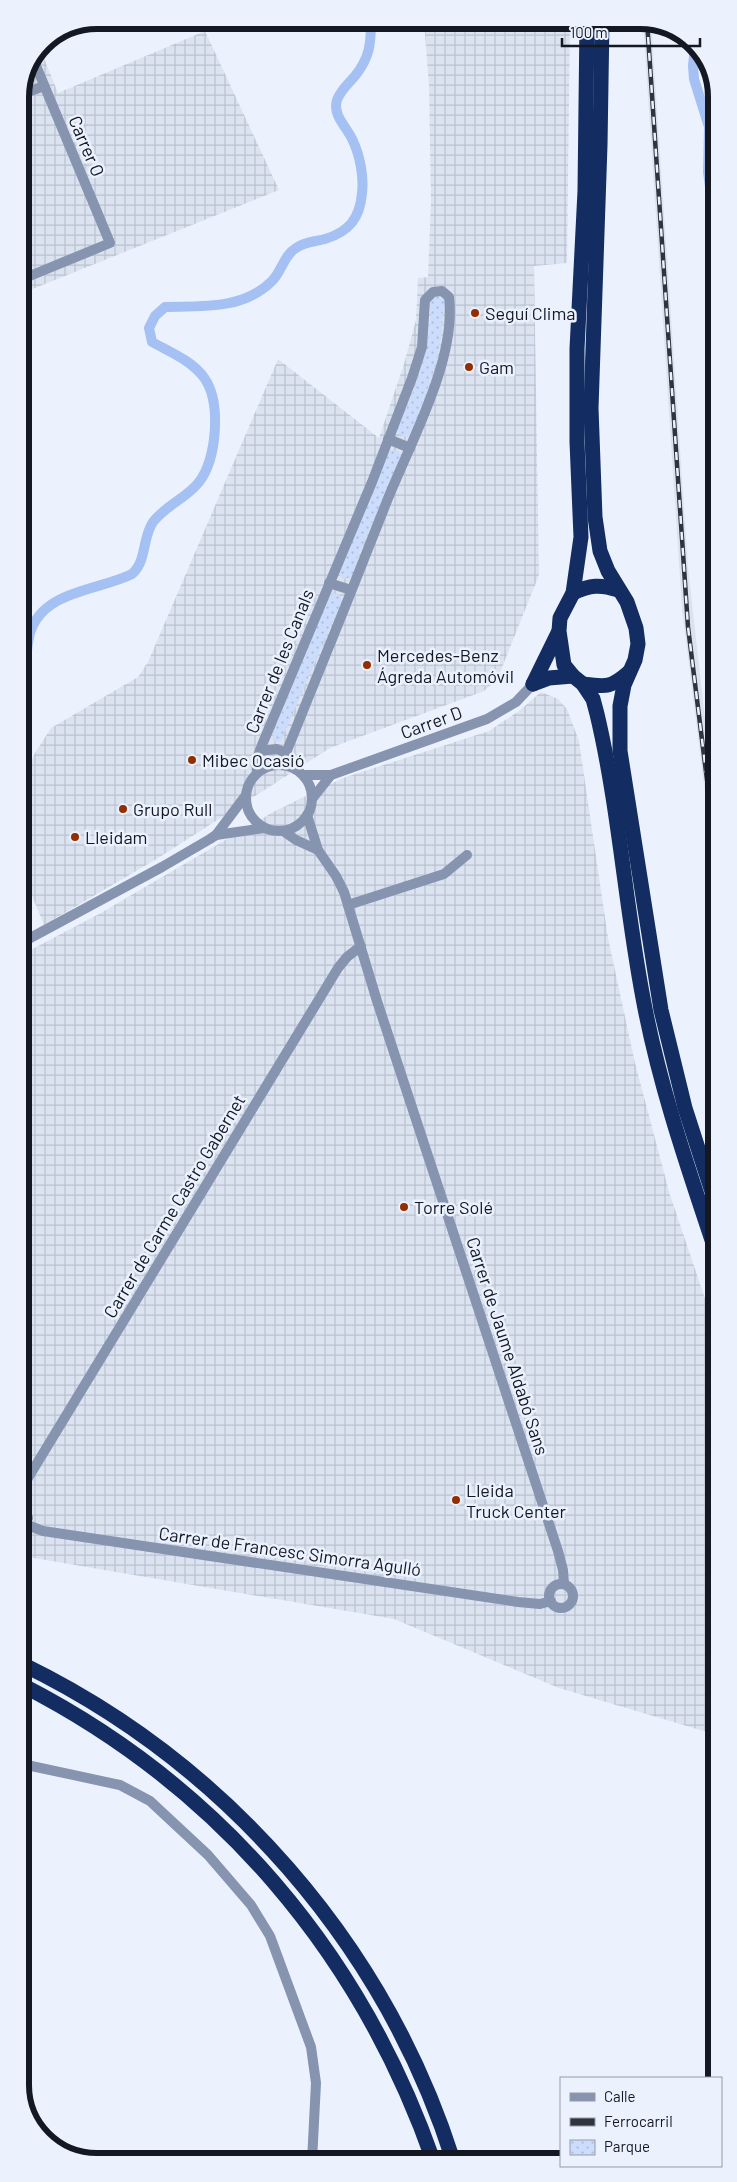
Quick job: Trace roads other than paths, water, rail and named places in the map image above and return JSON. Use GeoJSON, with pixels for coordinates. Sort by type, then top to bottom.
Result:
{"type":"FeatureCollection","features":[{"type":"Feature","properties":{"kind":"highway"},"geometry":{"type":"LineString","coordinates":[[587,29],[585,191],[577,349],[577,442],[581,537],[573,593],[560,618],[559,631],[564,665],[593,699],[602,733],[636,958],[650,1036],[678,1139],[708,1228]]}},
{"type":"Feature","properties":{"kind":"highway"},"geometry":{"type":"LineString","coordinates":[[602,29],[600,145],[592,350],[595,517],[600,551],[618,590],[627,602],[636,628],[638,644],[621,701],[618,735],[651,961],[670,1053],[708,1179]]}},
{"type":"Feature","properties":{"kind":"highway"},"geometry":{"type":"LineString","coordinates":[[573,593],[586,587],[600,584],[618,590]]}},
{"type":"Feature","properties":{"kind":"highway"},"geometry":{"type":"LineString","coordinates":[[533,684],[559,631]]}},
{"type":"Feature","properties":{"kind":"highway"},"geometry":{"type":"LineString","coordinates":[[533,684],[549,678],[578,680],[604,687],[616,683],[630,672]]}},
{"type":"Feature","properties":{"kind":"highway"},"geometry":{"type":"LineString","coordinates":[[29,1668],[97,1705],[185,1767],[251,1827],[298,1878],[340,1933],[386,2006],[418,2069],[450,2153]]}},
{"type":"Feature","properties":{"kind":"highway"},"geometry":{"type":"LineString","coordinates":[[29,1689],[88,1722],[150,1765],[228,1832],[278,1886],[326,1948],[374,2023],[403,2083],[430,2153]]}},
{"type":"Feature","properties":{"kind":"street","name":"Carrer O"},"geometry":{"type":"LineString","coordinates":[[29,276],[110,243],[36,67]]}},
{"type":"Feature","properties":{"kind":"street"},"geometry":{"type":"LineString","coordinates":[[29,92],[44,86]]}},
{"type":"Feature","properties":{"kind":"street","name":"Carrer de les Canals"},"geometry":{"type":"LineString","coordinates":[[257,772],[256,761],[260,751],[388,439],[422,347],[425,300],[433,292],[442,291],[449,297],[450,305],[446,348],[410,448],[286,753],[277,750],[260,751]]}},
{"type":"Feature","properties":{"kind":"street"},"geometry":{"type":"LineString","coordinates":[[388,439],[410,448]]}},
{"type":"Feature","properties":{"kind":"street","name":"Carrer de les Canals"},"geometry":{"type":"LineString","coordinates":[[329,583],[351,590]]}},
{"type":"Feature","properties":{"kind":"street","name":"Carrer D"},"geometry":{"type":"LineString","coordinates":[[304,775],[332,775],[487,719],[516,702],[533,684]]}},
{"type":"Feature","properties":{"kind":"street"},"geometry":{"type":"LineString","coordinates":[[286,753],[290,766]]}},
{"type":"Feature","properties":{"kind":"street"},"geometry":{"type":"LineString","coordinates":[[265,828],[258,824],[250,814],[246,795],[248,785],[257,772],[276,764],[290,766],[304,775],[312,790],[312,799],[307,815],[297,826],[283,831]]}},
{"type":"Feature","properties":{"kind":"street"},"geometry":{"type":"LineString","coordinates":[[312,799],[332,775]]}},
{"type":"Feature","properties":{"kind":"street"},"geometry":{"type":"LineString","coordinates":[[29,939],[162,868],[216,835],[246,795]]}},
{"type":"Feature","properties":{"kind":"street"},"geometry":{"type":"LineString","coordinates":[[307,815],[318,850]]}},
{"type":"Feature","properties":{"kind":"street"},"geometry":{"type":"LineString","coordinates":[[216,835],[265,828],[283,831],[296,840],[318,850]]}},
{"type":"Feature","properties":{"kind":"street","name":"Carrer de Jaume Aldabó Sans"},"geometry":{"type":"LineString","coordinates":[[318,850],[336,876],[348,906],[380,1010],[558,1551],[563,1570],[564,1584]]}},
{"type":"Feature","properties":{"kind":"street"},"geometry":{"type":"LineString","coordinates":[[348,906],[444,874],[467,855]]}},
{"type":"Feature","properties":{"kind":"street","name":"Carrer de Carme Castro Gabernet"},"geometry":{"type":"LineString","coordinates":[[29,1476],[338,968],[347,957],[361,946]]}},
{"type":"Feature","properties":{"kind":"street","name":"Carrer de Francesc Simorra Agulló"},"geometry":{"type":"LineString","coordinates":[[29,1527],[43,1531],[518,1602],[540,1604],[551,1601]]}},
{"type":"Feature","properties":{"kind":"street"},"geometry":{"type":"LineString","coordinates":[[564,1584],[572,1592],[570,1603],[560,1607],[551,1601],[551,1590],[557,1585],[564,1584]]}},
{"type":"Feature","properties":{"kind":"street"},"geometry":{"type":"LineString","coordinates":[[29,1766],[120,1785],[150,1801],[208,1855],[251,1906],[275,1949],[311,2047],[316,2083],[312,2153]]}},
{"type":"Feature","properties":{"kind":"waterway"},"geometry":{"type":"LineString","coordinates":[[29,636],[37,619],[47,608],[59,600],[132,574],[140,563],[147,535],[153,522],[194,488],[205,472],[210,460],[215,431],[215,416],[210,389],[205,379],[194,367],[152,342],[149,328],[155,316],[165,307],[207,306],[235,302],[248,297],[272,281],[292,251],[303,244],[325,239],[341,232],[356,217],[362,193],[361,167],[358,153],[351,136],[339,117],[336,106],[340,94],[364,63],[370,43],[371,29]]}},
{"type":"Feature","properties":{"kind":"waterway"},"geometry":{"type":"LineString","coordinates":[[694,55],[694,79],[708,124]]}},
{"type":"Feature","properties":{"kind":"railway"},"geometry":{"type":"LineString","coordinates":[[648,29],[688,627],[708,786]]}},
{"type":"Feature","properties":{"kind":"place","name":"Seguí Clima"},"geometry":{"type":"Point","coordinates":[475,313]}},
{"type":"Feature","properties":{"kind":"place","name":"Gam"},"geometry":{"type":"Point","coordinates":[469,367]}},
{"type":"Feature","properties":{"kind":"place","name":"Mercedes-Benz Ágreda Automóvil"},"geometry":{"type":"Point","coordinates":[367,665]}},
{"type":"Feature","properties":{"kind":"place","name":"Mibec Ocasió"},"geometry":{"type":"Point","coordinates":[192,760]}},
{"type":"Feature","properties":{"kind":"place","name":"Grupo Rull"},"geometry":{"type":"Point","coordinates":[123,809]}},
{"type":"Feature","properties":{"kind":"place","name":"Lleidam"},"geometry":{"type":"Point","coordinates":[75,837]}},
{"type":"Feature","properties":{"kind":"place","name":"Torre Solé"},"geometry":{"type":"Point","coordinates":[404,1207]}},
{"type":"Feature","properties":{"kind":"place","name":"Lleida Truck Center"},"geometry":{"type":"Point","coordinates":[456,1500]}}]}
